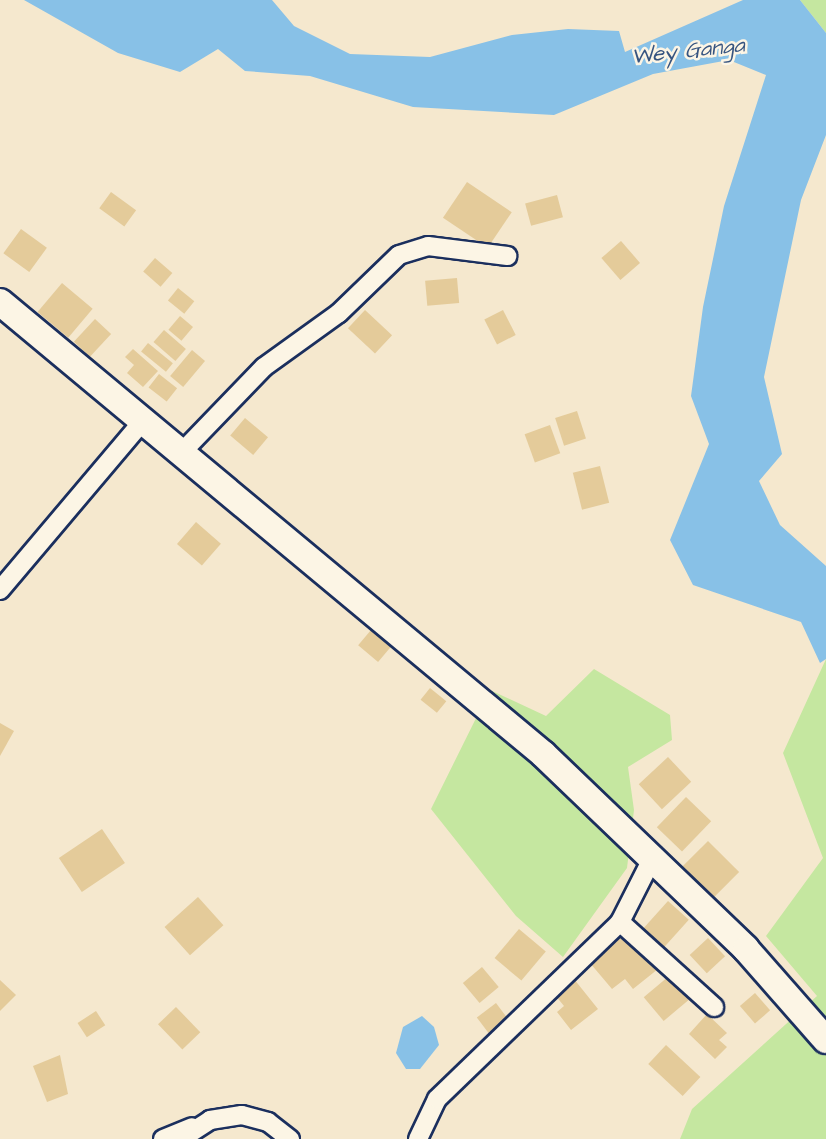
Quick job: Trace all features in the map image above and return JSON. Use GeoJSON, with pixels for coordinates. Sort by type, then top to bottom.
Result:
{"type":"FeatureCollection","features":[{"type":"Feature","properties":{"kind":"street"},"geometry":{"type":"LineString","coordinates":[[184,450],[264,367],[339,313],[399,255],[428,246],[507,256]]}},
{"type":"Feature","properties":{"kind":"street"},"geometry":{"type":"LineString","coordinates":[[0,302],[142,422],[184,450],[543,754],[654,855],[826,1040]]}},
{"type":"Feature","properties":{"kind":"street"},"geometry":{"type":"LineString","coordinates":[[0,590],[142,422]]}},
{"type":"Feature","properties":{"kind":"street"},"geometry":{"type":"LineString","coordinates":[[418,1139],[436,1099],[620,922],[654,855]]}},
{"type":"Feature","properties":{"kind":"street"},"geometry":{"type":"LineString","coordinates":[[620,922],[714,1007]]}},
{"type":"Feature","properties":{"kind":"street"},"geometry":{"type":"LineString","coordinates":[[163,1139],[210,1120],[242,1115],[268,1122],[290,1139]]}},
{"type":"Feature","properties":{"kind":"street"},"geometry":{"type":"LineString","coordinates":[[181,1139],[210,1120]]}},
{"type":"Feature","properties":{"kind":"green space"},"geometry":{"type":"Polygon","coordinates":[[[800,0],[826,0],[826,33],[800,0]]]}},
{"type":"Feature","properties":{"kind":"green space"},"geometry":{"type":"Polygon","coordinates":[[[826,659],[826,1139],[680,1139],[692,1109],[817,996],[766,936],[823,858],[783,753],[826,659]]]}},
{"type":"Feature","properties":{"kind":"green space"},"geometry":{"type":"Polygon","coordinates":[[[594,669],[670,715],[672,740],[628,767],[634,810],[627,868],[563,957],[516,916],[431,809],[490,690],[546,716],[594,669]]]}},
{"type":"Feature","properties":{"kind":"water","name":"Wey Ganga"},"geometry":{"type":"Polygon","coordinates":[[[24,0],[272,0],[294,26],[350,54],[430,57],[512,35],[568,29],[619,31],[625,52],[743,0],[800,0],[826,33],[826,135],[801,200],[764,377],[782,454],[759,481],[780,525],[826,566],[826,659],[820,663],[801,622],[693,585],[670,540],[709,444],[691,396],[703,307],[724,206],[766,75],[729,60],[653,74],[554,115],[413,107],[310,76],[245,71],[218,49],[180,72],[118,53],[24,0]]]}},
{"type":"Feature","properties":{"kind":"water"},"geometry":{"type":"Polygon","coordinates":[[[422,1016],[434,1027],[439,1045],[420,1069],[406,1069],[396,1053],[403,1027],[422,1016]]]}},
{"type":"Feature","properties":{"kind":"building"},"geometry":{"type":"Polygon","coordinates":[[[467,182],[512,212],[488,248],[443,218],[467,182]]]}},
{"type":"Feature","properties":{"kind":"building"},"geometry":{"type":"Polygon","coordinates":[[[111,192],[136,210],[124,226],[99,208],[111,192]]]}},
{"type":"Feature","properties":{"kind":"building"},"geometry":{"type":"Polygon","coordinates":[[[557,195],[563,217],[531,226],[525,204],[557,195]]]}},
{"type":"Feature","properties":{"kind":"building"},"geometry":{"type":"Polygon","coordinates":[[[21,229],[47,248],[29,272],[3,253],[21,229]]]}},
{"type":"Feature","properties":{"kind":"building"},"geometry":{"type":"Polygon","coordinates":[[[621,241],[640,263],[620,280],[601,258],[621,241]]]}},
{"type":"Feature","properties":{"kind":"building"},"geometry":{"type":"Polygon","coordinates":[[[155,258],[172,273],[161,287],[143,272],[155,258]]]}},
{"type":"Feature","properties":{"kind":"building"},"geometry":{"type":"Polygon","coordinates":[[[457,278],[459,303],[427,306],[425,281],[457,278]]]}},
{"type":"Feature","properties":{"kind":"building"},"geometry":{"type":"Polygon","coordinates":[[[62,283],[93,309],[68,338],[38,312],[62,283]]]}},
{"type":"Feature","properties":{"kind":"building"},"geometry":{"type":"Polygon","coordinates":[[[178,288],[194,301],[184,314],[168,300],[178,288]]]}},
{"type":"Feature","properties":{"kind":"building"},"geometry":{"type":"Polygon","coordinates":[[[365,310],[392,335],[375,354],[348,328],[365,310]]]}},
{"type":"Feature","properties":{"kind":"building"},"geometry":{"type":"Polygon","coordinates":[[[503,310],[516,335],[497,344],[484,320],[503,310]]]}},
{"type":"Feature","properties":{"kind":"building"},"geometry":{"type":"Polygon","coordinates":[[[180,316],[193,327],[181,341],[168,330],[180,316]]]}},
{"type":"Feature","properties":{"kind":"building"},"geometry":{"type":"Polygon","coordinates":[[[95,319],[111,334],[90,357],[74,342],[95,319]]]}},
{"type":"Feature","properties":{"kind":"building"},"geometry":{"type":"Polygon","coordinates":[[[164,330],[186,349],[175,361],[154,342],[164,330]]]}},
{"type":"Feature","properties":{"kind":"building"},"geometry":{"type":"Polygon","coordinates":[[[148,343],[173,363],[166,372],[141,352],[148,343]]]}},
{"type":"Feature","properties":{"kind":"building"},"geometry":{"type":"Polygon","coordinates":[[[133,349],[158,371],[143,387],[127,373],[134,365],[125,357],[133,349]]]}},
{"type":"Feature","properties":{"kind":"building"},"geometry":{"type":"Polygon","coordinates":[[[192,350],[205,361],[183,387],[170,376],[192,350]]]}},
{"type":"Feature","properties":{"kind":"building"},"geometry":{"type":"Polygon","coordinates":[[[159,374],[177,388],[167,402],[149,387],[159,374]]]}},
{"type":"Feature","properties":{"kind":"building"},"geometry":{"type":"Polygon","coordinates":[[[577,411],[586,439],[564,446],[555,418],[577,411]]]}},
{"type":"Feature","properties":{"kind":"building"},"geometry":{"type":"Polygon","coordinates":[[[245,418],[268,437],[253,455],[230,436],[245,418]]]}},
{"type":"Feature","properties":{"kind":"building"},"geometry":{"type":"Polygon","coordinates":[[[550,425],[560,453],[535,462],[525,434],[550,425]]]}},
{"type":"Feature","properties":{"kind":"building"},"geometry":{"type":"Polygon","coordinates":[[[600,466],[609,503],[582,510],[573,473],[600,466]]]}},
{"type":"Feature","properties":{"kind":"building"},"geometry":{"type":"Polygon","coordinates":[[[196,522],[221,544],[202,566],[177,544],[196,522]]]}},
{"type":"Feature","properties":{"kind":"building"},"geometry":{"type":"Polygon","coordinates":[[[371,630],[391,647],[378,662],[358,645],[371,630]]]}},
{"type":"Feature","properties":{"kind":"building"},"geometry":{"type":"Polygon","coordinates":[[[430,688],[446,701],[437,713],[421,700],[430,688]]]}},
{"type":"Feature","properties":{"kind":"building"},"geometry":{"type":"Polygon","coordinates":[[[0,723],[14,731],[0,756],[0,723]]]}},
{"type":"Feature","properties":{"kind":"building"},"geometry":{"type":"Polygon","coordinates":[[[668,757],[691,782],[662,809],[639,784],[668,757]]]}},
{"type":"Feature","properties":{"kind":"building"},"geometry":{"type":"Polygon","coordinates":[[[686,797],[711,821],[682,852],[657,827],[686,797]]]}},
{"type":"Feature","properties":{"kind":"building"},"geometry":{"type":"Polygon","coordinates":[[[102,829],[125,863],[82,892],[59,858],[102,829]]]}},
{"type":"Feature","properties":{"kind":"building"},"geometry":{"type":"Polygon","coordinates":[[[708,841],[739,872],[712,899],[681,868],[708,841]]]}},
{"type":"Feature","properties":{"kind":"building"},"geometry":{"type":"Polygon","coordinates":[[[198,897],[223,925],[190,955],[165,927],[198,897]]]}},
{"type":"Feature","properties":{"kind":"building"},"geometry":{"type":"Polygon","coordinates":[[[668,901],[689,920],[660,952],[639,933],[668,901]]]}},
{"type":"Feature","properties":{"kind":"building"},"geometry":{"type":"Polygon","coordinates":[[[519,929],[546,951],[521,981],[495,958],[519,929]]]}},
{"type":"Feature","properties":{"kind":"building"},"geometry":{"type":"Polygon","coordinates":[[[628,932],[658,969],[633,989],[625,979],[612,989],[590,963],[628,932]]]}},
{"type":"Feature","properties":{"kind":"building"},"geometry":{"type":"Polygon","coordinates":[[[708,938],[725,956],[707,973],[690,955],[708,938]]]}},
{"type":"Feature","properties":{"kind":"building"},"geometry":{"type":"Polygon","coordinates":[[[482,967],[499,987],[480,1003],[463,983],[482,967]]]}},
{"type":"Feature","properties":{"kind":"building"},"geometry":{"type":"Polygon","coordinates":[[[669,976],[689,1000],[664,1021],[644,997],[669,976]]]}},
{"type":"Feature","properties":{"kind":"building"},"geometry":{"type":"Polygon","coordinates":[[[574,979],[598,1009],[571,1030],[557,1012],[564,1006],[555,995],[574,979]]]}},
{"type":"Feature","properties":{"kind":"building"},"geometry":{"type":"Polygon","coordinates":[[[0,980],[16,995],[0,1011],[0,980]]]}},
{"type":"Feature","properties":{"kind":"building"},"geometry":{"type":"Polygon","coordinates":[[[755,993],[770,1010],[755,1023],[740,1006],[755,993]]]}},
{"type":"Feature","properties":{"kind":"building"},"geometry":{"type":"Polygon","coordinates":[[[496,1003],[509,1020],[489,1034],[477,1017],[496,1003]]]}},
{"type":"Feature","properties":{"kind":"building"},"geometry":{"type":"Polygon","coordinates":[[[176,1007],[200,1032],[182,1050],[158,1024],[176,1007]]]}},
{"type":"Feature","properties":{"kind":"building"},"geometry":{"type":"Polygon","coordinates":[[[96,1011],[105,1025],[87,1037],[78,1023],[96,1011]]]}},
{"type":"Feature","properties":{"kind":"building"},"geometry":{"type":"Polygon","coordinates":[[[707,1014],[727,1033],[719,1040],[727,1047],[715,1059],[689,1034],[707,1014]]]}},
{"type":"Feature","properties":{"kind":"building"},"geometry":{"type":"Polygon","coordinates":[[[666,1045],[700,1077],[683,1096],[648,1064],[666,1045]]]}},
{"type":"Feature","properties":{"kind":"building"},"geometry":{"type":"Polygon","coordinates":[[[60,1055],[68,1094],[47,1102],[33,1066],[60,1055]]]}}]}
